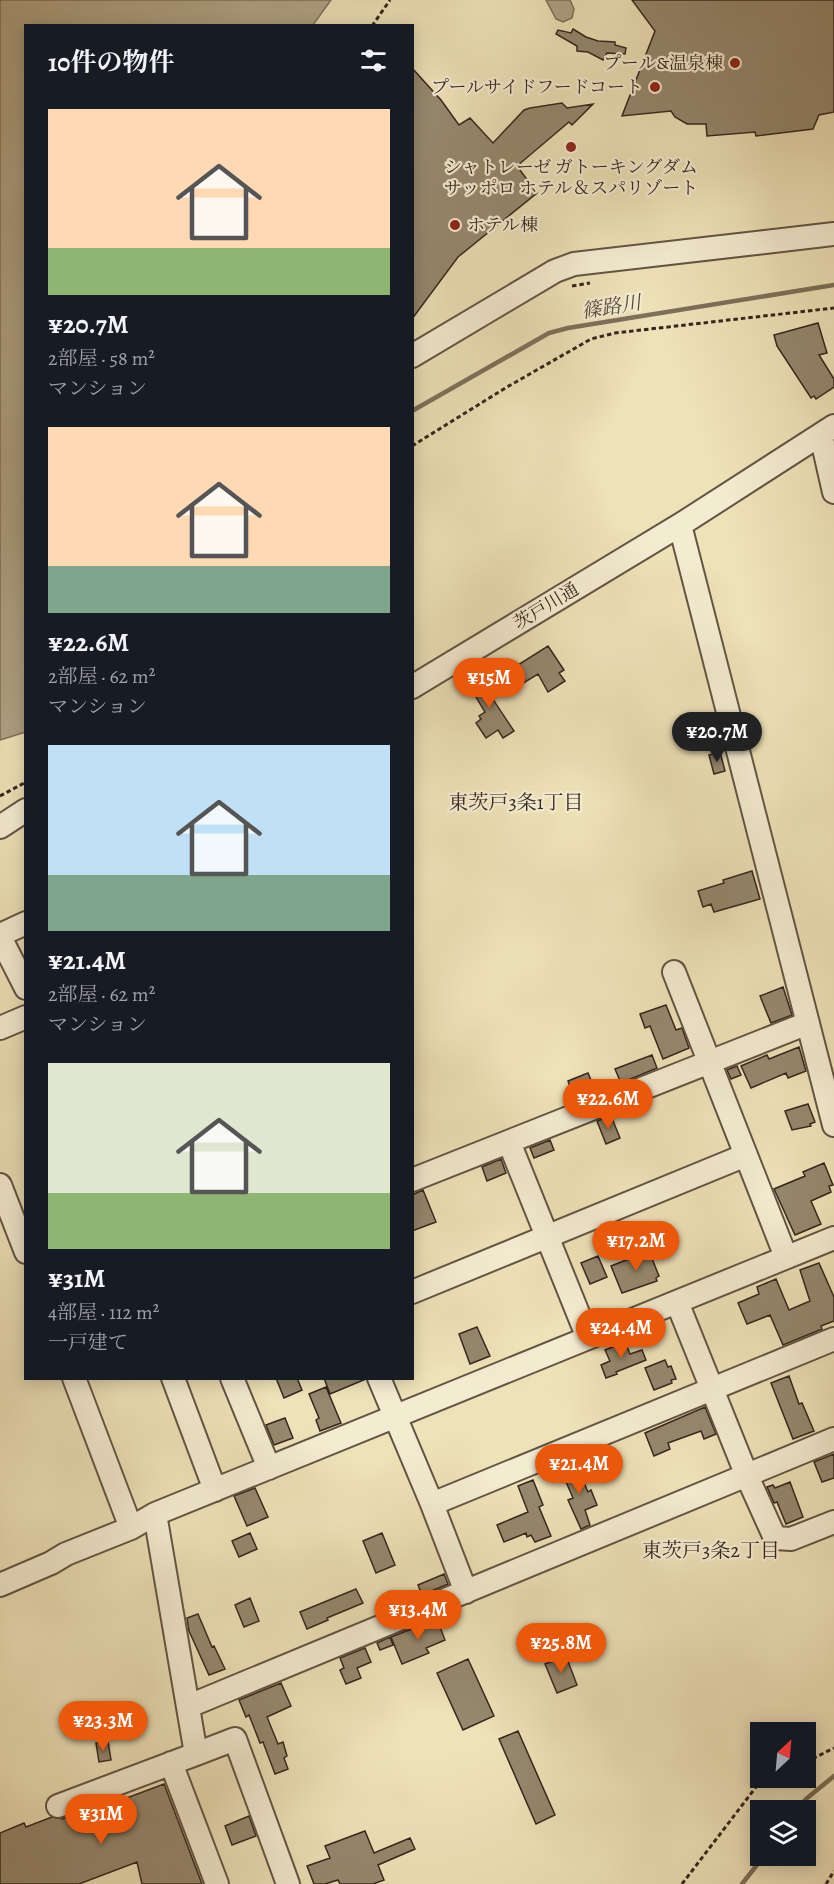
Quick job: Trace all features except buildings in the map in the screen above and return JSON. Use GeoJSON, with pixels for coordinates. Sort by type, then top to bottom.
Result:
{"type":"FeatureCollection","features":[{"type":"Feature","properties":{"kind":"street"},"geometry":{"type":"LineString","coordinates":[[414,356],[555,271],[574,264],[834,234]]}},
{"type":"Feature","properties":{"kind":"street"},"geometry":{"type":"LineString","coordinates":[[827,430],[834,492]]}},
{"type":"Feature","properties":{"kind":"street","name":"茨戸川通"},"geometry":{"type":"LineString","coordinates":[[414,686],[680,525],[827,430]]}},
{"type":"Feature","properties":{"kind":"street"},"geometry":{"type":"LineString","coordinates":[[680,525],[834,1125]]}},
{"type":"Feature","properties":{"kind":"street"},"geometry":{"type":"LineString","coordinates":[[0,827],[24,811]]}},
{"type":"Feature","properties":{"kind":"street"},"geometry":{"type":"LineString","coordinates":[[24,924],[0,936],[24,984]]}},
{"type":"Feature","properties":{"kind":"street"},"geometry":{"type":"LineString","coordinates":[[674,972],[786,1257]]}},
{"type":"Feature","properties":{"kind":"street"},"geometry":{"type":"LineString","coordinates":[[0,1028],[24,1018]]}},
{"type":"Feature","properties":{"kind":"street"},"geometry":{"type":"LineString","coordinates":[[414,1177],[509,1142],[808,1023]]}},
{"type":"Feature","properties":{"kind":"street"},"geometry":{"type":"LineString","coordinates":[[509,1142],[588,1338]]}},
{"type":"Feature","properties":{"kind":"street"},"geometry":{"type":"LineString","coordinates":[[414,1291],[746,1155]]}},
{"type":"Feature","properties":{"kind":"street"},"geometry":{"type":"LineString","coordinates":[[0,1185],[24,1247]]}},
{"type":"Feature","properties":{"kind":"street"},"geometry":{"type":"LineString","coordinates":[[0,1586],[66,1554],[131,1528],[155,1514],[834,1238]]}},
{"type":"Feature","properties":{"kind":"street"},"geometry":{"type":"LineString","coordinates":[[677,1302],[747,1476],[775,1538],[791,1539],[834,1522]]}},
{"type":"Feature","properties":{"kind":"street"},"geometry":{"type":"LineString","coordinates":[[432,1504],[834,1339]]}},
{"type":"Feature","properties":{"kind":"street"},"geometry":{"type":"LineString","coordinates":[[75,1380],[131,1528]]}},
{"type":"Feature","properties":{"kind":"street"},"geometry":{"type":"LineString","coordinates":[[174,1380],[215,1490]]}},
{"type":"Feature","properties":{"kind":"street"},"geometry":{"type":"LineString","coordinates":[[233,1380],[269,1468]]}},
{"type":"Feature","properties":{"kind":"street"},"geometry":{"type":"LineString","coordinates":[[380,1380],[466,1592]]}},
{"type":"Feature","properties":{"kind":"street"},"geometry":{"type":"LineString","coordinates":[[189,1706],[834,1439]]}},
{"type":"Feature","properties":{"kind":"street"},"geometry":{"type":"LineString","coordinates":[[155,1514],[196,1754]]}},
{"type":"Feature","properties":{"kind":"street"},"geometry":{"type":"LineString","coordinates":[[58,1806],[235,1739],[288,1884]]}},
{"type":"Feature","properties":{"kind":"street"},"geometry":{"type":"LineString","coordinates":[[171,1763],[218,1884]]}},
{"type":"Feature","properties":{"kind":"path"},"geometry":{"type":"LineString","coordinates":[[373,24],[390,0]]}},
{"type":"Feature","properties":{"kind":"path"},"geometry":{"type":"LineString","coordinates":[[570,286],[600,281]]}},
{"type":"Feature","properties":{"kind":"path"},"geometry":{"type":"LineString","coordinates":[[414,445],[507,387],[591,339],[615,333],[834,308]]}},
{"type":"Feature","properties":{"kind":"path"},"geometry":{"type":"LineString","coordinates":[[0,796],[24,783]]}},
{"type":"Feature","properties":{"kind":"path"},"geometry":{"type":"LineString","coordinates":[[816,1757],[834,1748]]}},
{"type":"Feature","properties":{"kind":"path"},"geometry":{"type":"LineString","coordinates":[[682,1884],[755,1788]]}},
{"type":"Feature","properties":{"kind":"path"},"geometry":{"type":"LineString","coordinates":[[826,1884],[834,1871]]}},
{"type":"Feature","properties":{"kind":"shaded area"},"geometry":{"type":"Polygon","coordinates":[[[0,0],[331,0],[314,24],[24,24],[24,733],[0,740],[0,0]]]}},
{"type":"Feature","properties":{"kind":"shaded area"},"geometry":{"type":"Polygon","coordinates":[[[546,0],[570,0],[574,9],[572,18],[563,22],[556,19],[546,0]]]}},
{"type":"Feature","properties":{"kind":"waterway","name":"篠路川"},"geometry":{"type":"LineString","coordinates":[[414,410],[549,333],[834,285]]}},
{"type":"Feature","properties":{"kind":"waterway","name":"篠路川"},"geometry":{"type":"LineString","coordinates":[[805,1800],[834,1776]]}},
{"type":"Feature","properties":{"kind":"waterway","name":"篠路川"},"geometry":{"type":"LineString","coordinates":[[742,1884],[756,1866]]}},
{"type":"Feature","properties":{"kind":"place","name":"プール&温泉棟"},"geometry":{"type":"Point","coordinates":[735,63]}},
{"type":"Feature","properties":{"kind":"place","name":"プールサイドフードコート"},"geometry":{"type":"Point","coordinates":[655,87]}},
{"type":"Feature","properties":{"kind":"place","name":"シャトレーゼ ガトーキングダム サッポロ ホテル＆スパリゾート"},"geometry":{"type":"Point","coordinates":[571,147]}},
{"type":"Feature","properties":{"kind":"place","name":"ホテル棟"},"geometry":{"type":"Point","coordinates":[455,225]}},
{"type":"Feature","properties":{"kind":"district","name":"東茨戸3条1丁目"},"geometry":{"type":"Point","coordinates":[516,802]}},
{"type":"Feature","properties":{"kind":"district","name":"東茨戸3条2丁目"},"geometry":{"type":"Point","coordinates":[711,1550]}}]}
